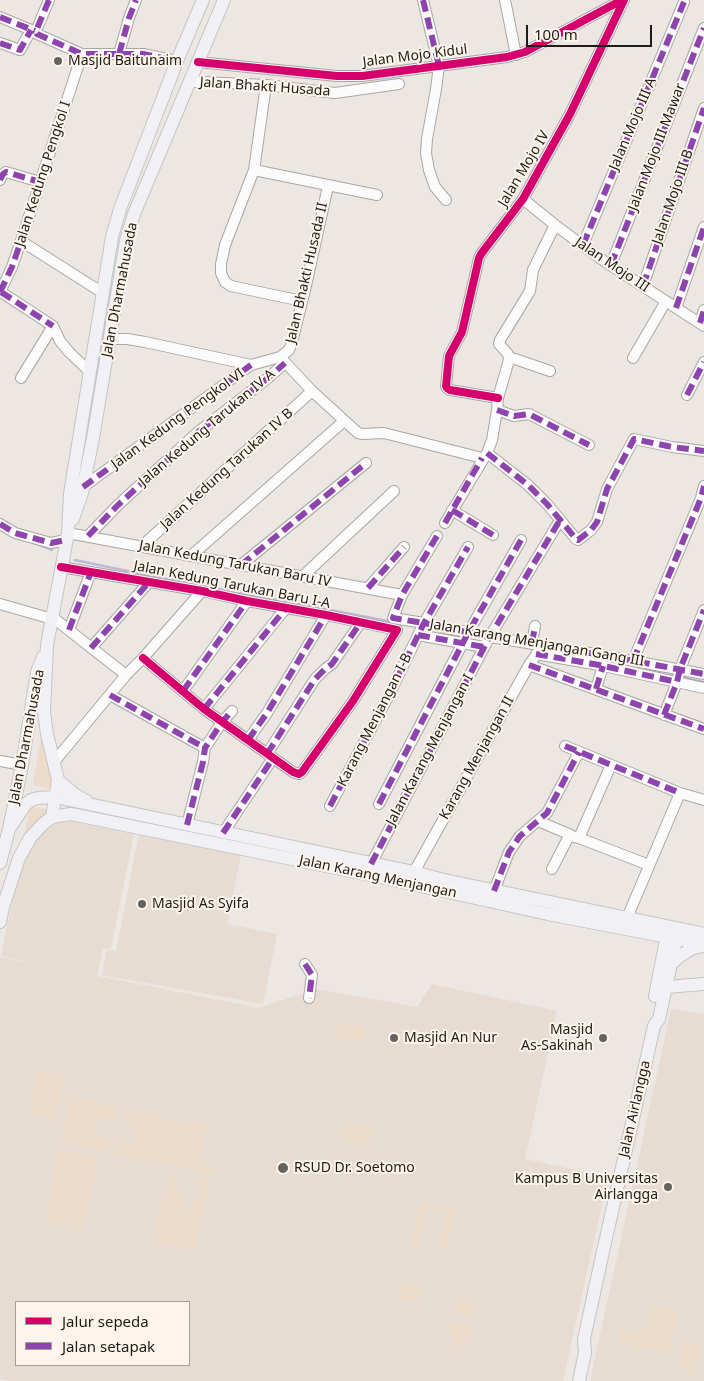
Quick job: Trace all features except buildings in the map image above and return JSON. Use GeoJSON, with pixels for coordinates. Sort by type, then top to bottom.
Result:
{"type":"FeatureCollection","features":[{"type":"Feature","properties":{"kind":"main road","name":"Jalan Dharmahusada"},"geometry":{"type":"LineString","coordinates":[[58,780],[44,712],[47,645],[67,536],[70,494],[112,237],[120,209],[177,61],[203,0]]}},
{"type":"Feature","properties":{"kind":"main road","name":"Jalan Dharmahusada"},"geometry":{"type":"LineString","coordinates":[[67,536],[83,488],[93,438],[126,241],[134,214],[224,0]]}},
{"type":"Feature","properties":{"kind":"main road"},"geometry":{"type":"LineString","coordinates":[[150,134],[157,140],[166,139]]}},
{"type":"Feature","properties":{"kind":"main road"},"geometry":{"type":"LineString","coordinates":[[143,151],[152,151],[158,157]]}},
{"type":"Feature","properties":{"kind":"main road","name":"Jalan Dharmahusada"},"geometry":{"type":"LineString","coordinates":[[0,863],[22,765],[37,672],[47,645]]}},
{"type":"Feature","properties":{"kind":"main road"},"geometry":{"type":"LineString","coordinates":[[0,922],[18,858],[30,838],[52,817],[58,780]]}},
{"type":"Feature","properties":{"kind":"main road"},"geometry":{"type":"LineString","coordinates":[[58,780],[74,794],[92,805]]}},
{"type":"Feature","properties":{"kind":"main road"},"geometry":{"type":"LineString","coordinates":[[9,829],[26,804],[31,800],[55,797]]}},
{"type":"Feature","properties":{"kind":"main road","name":"Jalan Karang Menjangan"},"geometry":{"type":"LineString","coordinates":[[55,797],[414,872],[443,886],[548,914],[673,933],[704,934]]}},
{"type":"Feature","properties":{"kind":"main road","name":"Jalan Karang Menjangan"},"geometry":{"type":"LineString","coordinates":[[52,817],[71,814],[385,878],[494,891],[627,918],[704,945]]}},
{"type":"Feature","properties":{"kind":"main road","name":"Jalan Airlangga"},"geometry":{"type":"LineString","coordinates":[[571,1381],[578,1351],[584,1339],[654,1026],[659,1019],[671,964],[673,933]]}},
{"type":"Feature","properties":{"kind":"main road","name":"Jalan Airlangga"},"geometry":{"type":"LineString","coordinates":[[654,1026],[651,1017],[673,933]]}},
{"type":"Feature","properties":{"kind":"main road"},"geometry":{"type":"LineString","coordinates":[[671,964],[693,948],[704,945]]}},
{"type":"Feature","properties":{"kind":"main road"},"geometry":{"type":"LineString","coordinates":[[666,987],[704,984]]}},
{"type":"Feature","properties":{"kind":"main road","name":"Jalan Airlangga"},"geometry":{"type":"LineString","coordinates":[[579,1381],[585,1353],[584,1339]]}},
{"type":"Feature","properties":{"kind":"street"},"geometry":{"type":"LineString","coordinates":[[0,43],[20,50],[34,31],[49,0]]}},
{"type":"Feature","properties":{"kind":"street"},"geometry":{"type":"LineString","coordinates":[[119,54],[136,0]]}},
{"type":"Feature","properties":{"kind":"street"},"geometry":{"type":"LineString","coordinates":[[423,0],[439,66],[426,153],[429,170],[436,187],[446,200]]}},
{"type":"Feature","properties":{"kind":"street"},"geometry":{"type":"LineString","coordinates":[[505,0],[516,55]]}},
{"type":"Feature","properties":{"kind":"street","name":"Jalan Mojo Kidul"},"geometry":{"type":"LineString","coordinates":[[198,62],[337,76],[362,76],[507,57],[525,52],[623,0]]}},
{"type":"Feature","properties":{"kind":"street","name":"Jalan Mojo IV"},"geometry":{"type":"LineString","coordinates":[[498,398],[448,389],[446,386],[450,356],[462,332],[481,254],[523,199],[570,114],[623,0]]}},
{"type":"Feature","properties":{"kind":"street","name":"Jalan Mojo III A"},"geometry":{"type":"LineString","coordinates":[[583,245],[684,2]]}},
{"type":"Feature","properties":{"kind":"street"},"geometry":{"type":"LineString","coordinates":[[606,8],[615,18]]}},
{"type":"Feature","properties":{"kind":"street"},"geometry":{"type":"LineString","coordinates":[[0,17],[82,54],[143,54],[177,61]]}},
{"type":"Feature","properties":{"kind":"street","name":"Jalan Mojo III Mawar"},"geometry":{"type":"LineString","coordinates":[[611,266],[704,28]]}},
{"type":"Feature","properties":{"kind":"street","name":"Jalan Kedung Pengkol I"},"geometry":{"type":"LineString","coordinates":[[0,292],[12,267],[21,241],[82,54]]}},
{"type":"Feature","properties":{"kind":"street","name":"Jalan Bhakti Husada"},"geometry":{"type":"LineString","coordinates":[[190,82],[266,85],[335,93],[399,84]]}},
{"type":"Feature","properties":{"kind":"street"},"geometry":{"type":"LineString","coordinates":[[266,85],[254,170],[225,245],[221,264],[223,279],[224,282],[231,286],[302,301]]}},
{"type":"Feature","properties":{"kind":"street","name":"Jalan Mojo III B"},"geometry":{"type":"LineString","coordinates":[[643,286],[704,108]]}},
{"type":"Feature","properties":{"kind":"street"},"geometry":{"type":"LineString","coordinates":[[254,170],[377,195]]}},
{"type":"Feature","properties":{"kind":"street"},"geometry":{"type":"LineString","coordinates":[[0,180],[6,172],[40,182]]}},
{"type":"Feature","properties":{"kind":"street","name":"Jalan Bhakti Husada II"},"geometry":{"type":"LineString","coordinates":[[283,360],[290,348],[328,186]]}},
{"type":"Feature","properties":{"kind":"street","name":"Jalan Mojo III"},"geometry":{"type":"LineString","coordinates":[[523,199],[611,266],[702,324]]}},
{"type":"Feature","properties":{"kind":"street"},"geometry":{"type":"LineString","coordinates":[[550,371],[509,357],[499,344],[530,291],[534,270],[555,225]]}},
{"type":"Feature","properties":{"kind":"street"},"geometry":{"type":"LineString","coordinates":[[676,308],[704,227]]}},
{"type":"Feature","properties":{"kind":"street"},"geometry":{"type":"LineString","coordinates":[[21,241],[103,293]]}},
{"type":"Feature","properties":{"kind":"street"},"geometry":{"type":"LineString","coordinates":[[0,292],[52,326],[60,341],[69,352],[90,372]]}},
{"type":"Feature","properties":{"kind":"street"},"geometry":{"type":"LineString","coordinates":[[633,358],[666,301]]}},
{"type":"Feature","properties":{"kind":"street"},"geometry":{"type":"LineString","coordinates":[[702,324],[704,310]]}},
{"type":"Feature","properties":{"kind":"street"},"geometry":{"type":"LineString","coordinates":[[21,378],[52,326]]}},
{"type":"Feature","properties":{"kind":"street"},"geometry":{"type":"LineString","coordinates":[[95,342],[127,339],[251,365]]}},
{"type":"Feature","properties":{"kind":"street"},"geometry":{"type":"LineString","coordinates":[[445,523],[492,440],[498,398],[509,357]]}},
{"type":"Feature","properties":{"kind":"street"},"geometry":{"type":"LineString","coordinates":[[283,360],[312,391],[361,434],[384,433],[484,455],[528,485],[547,504],[577,540],[580,540],[591,530],[599,517],[609,484],[634,439],[704,451]]}},
{"type":"Feature","properties":{"kind":"street","name":"Jalan Kedung Pengkol VI"},"geometry":{"type":"LineString","coordinates":[[83,488],[251,365],[283,360]]}},
{"type":"Feature","properties":{"kind":"street","name":"Jalan Kedung Tarukan IV A"},"geometry":{"type":"LineString","coordinates":[[88,536],[118,505],[198,432],[268,378],[283,360]]}},
{"type":"Feature","properties":{"kind":"street"},"geometry":{"type":"LineString","coordinates":[[687,394],[704,362]]}},
{"type":"Feature","properties":{"kind":"street","name":"Jalan Kedung Tarukan IV B"},"geometry":{"type":"LineString","coordinates":[[142,546],[312,391]]}},
{"type":"Feature","properties":{"kind":"street"},"geometry":{"type":"LineString","coordinates":[[497,410],[514,416],[529,414],[589,445]]}},
{"type":"Feature","properties":{"kind":"street"},"geometry":{"type":"LineString","coordinates":[[192,555],[344,421]]}},
{"type":"Feature","properties":{"kind":"street"},"geometry":{"type":"LineString","coordinates":[[241,565],[366,463]]}},
{"type":"Feature","properties":{"kind":"street"},"geometry":{"type":"LineString","coordinates":[[633,661],[701,498],[704,486]]}},
{"type":"Feature","properties":{"kind":"street"},"geometry":{"type":"LineString","coordinates":[[303,576],[394,491]]}},
{"type":"Feature","properties":{"kind":"street"},"geometry":{"type":"LineString","coordinates":[[452,510],[493,535]]}},
{"type":"Feature","properties":{"kind":"street","name":"Jalan Karang Menjangan I"},"geometry":{"type":"LineString","coordinates":[[371,864],[487,642],[560,520]]}},
{"type":"Feature","properties":{"kind":"street","name":"Jalan Kedung Tarukan Baru IV"},"geometry":{"type":"LineString","coordinates":[[0,524],[15,533],[51,543],[67,536],[88,536],[402,595]]}},
{"type":"Feature","properties":{"kind":"street"},"geometry":{"type":"LineString","coordinates":[[143,658],[204,709],[293,772],[299,774],[353,701],[391,643],[393,625],[402,595],[436,536]]}},
{"type":"Feature","properties":{"kind":"street"},"geometry":{"type":"LineString","coordinates":[[379,804],[466,638],[521,540]]}},
{"type":"Feature","properties":{"kind":"street"},"geometry":{"type":"LineString","coordinates":[[368,588],[404,546]]}},
{"type":"Feature","properties":{"kind":"street","name":"Karang Menjangan I-B"},"geometry":{"type":"LineString","coordinates":[[330,806],[388,697],[421,629],[468,547]]}},
{"type":"Feature","properties":{"kind":"street","name":"Jalan Kedung Tarukan Baru I-A"},"geometry":{"type":"LineString","coordinates":[[61,567],[202,591],[361,622],[393,625]]}},
{"type":"Feature","properties":{"kind":"street"},"geometry":{"type":"LineString","coordinates":[[69,630],[91,572]]}},
{"type":"Feature","properties":{"kind":"street"},"geometry":{"type":"LineString","coordinates":[[91,648],[149,582]]}},
{"type":"Feature","properties":{"kind":"street"},"geometry":{"type":"LineString","coordinates":[[54,762],[126,675],[202,591]]}},
{"type":"Feature","properties":{"kind":"street"},"geometry":{"type":"LineString","coordinates":[[183,691],[247,601]]}},
{"type":"Feature","properties":{"kind":"street"},"geometry":{"type":"LineString","coordinates":[[0,604],[56,620],[126,675]]}},
{"type":"Feature","properties":{"kind":"street"},"geometry":{"type":"LineString","coordinates":[[204,709],[286,608]]}},
{"type":"Feature","properties":{"kind":"street"},"geometry":{"type":"LineString","coordinates":[[664,714],[704,610]]}},
{"type":"Feature","properties":{"kind":"street"},"geometry":{"type":"LineString","coordinates":[[248,740],[326,615]]}},
{"type":"Feature","properties":{"kind":"street"},"geometry":{"type":"LineString","coordinates":[[223,832],[315,678],[332,664],[361,622]]}},
{"type":"Feature","properties":{"kind":"street","name":"Jalan Karang Menjangan Gang III"},"geometry":{"type":"LineString","coordinates":[[393,625],[487,642],[532,643],[540,650],[633,661],[678,676],[704,674]]}},
{"type":"Feature","properties":{"kind":"street"},"geometry":{"type":"LineString","coordinates":[[532,643],[535,626]]}},
{"type":"Feature","properties":{"kind":"street"},"geometry":{"type":"LineString","coordinates":[[540,650],[602,666],[678,676],[704,688]]}},
{"type":"Feature","properties":{"kind":"street","name":"Karang Menjangan II"},"geometry":{"type":"LineString","coordinates":[[414,872],[529,665],[540,650]]}},
{"type":"Feature","properties":{"kind":"street"},"geometry":{"type":"LineString","coordinates":[[529,665],[704,729]]}},
{"type":"Feature","properties":{"kind":"street"},"geometry":{"type":"LineString","coordinates":[[596,689],[602,666]]}},
{"type":"Feature","properties":{"kind":"street"},"geometry":{"type":"LineString","coordinates":[[110,694],[205,748]]}},
{"type":"Feature","properties":{"kind":"street"},"geometry":{"type":"LineString","coordinates":[[187,825],[205,748],[222,722],[232,711]]}},
{"type":"Feature","properties":{"kind":"street"},"geometry":{"type":"LineString","coordinates":[[565,746],[680,793],[704,800]]}},
{"type":"Feature","properties":{"kind":"street"},"geometry":{"type":"LineString","coordinates":[[494,891],[509,852],[520,836],[550,808],[579,752]]}},
{"type":"Feature","properties":{"kind":"street"},"geometry":{"type":"LineString","coordinates":[[0,761],[22,765]]}},
{"type":"Feature","properties":{"kind":"street"},"geometry":{"type":"LineString","coordinates":[[552,869],[575,837],[611,764]]}},
{"type":"Feature","properties":{"kind":"street"},"geometry":{"type":"LineString","coordinates":[[627,918],[680,793]]}},
{"type":"Feature","properties":{"kind":"street"},"geometry":{"type":"LineString","coordinates":[[538,821],[650,865]]}},
{"type":"Feature","properties":{"kind":"street"},"geometry":{"type":"LineString","coordinates":[[305,964],[312,975],[309,998]]}},
{"type":"Feature","properties":{"kind":"shaded area"},"geometry":{"type":"Polygon","coordinates":[[[41,737],[46,762],[56,780],[55,789],[33,785],[41,737]]]}},
{"type":"Feature","properties":{"kind":"shaded area"},"geometry":{"type":"Polygon","coordinates":[[[30,807],[51,810],[24,837],[30,807]]]}},
{"type":"Feature","properties":{"kind":"shaded area","name":"RSUD Dr. Soetomo"},"geometry":{"type":"Polygon","coordinates":[[[67,819],[134,833],[111,949],[103,948],[97,976],[259,1008],[316,989],[417,1007],[432,984],[557,1011],[525,1159],[608,1177],[563,1381],[10,1381],[0,1379],[0,957],[56,968],[1,956],[21,858],[45,829],[67,819]]]}},
{"type":"Feature","properties":{"kind":"shaded area"},"geometry":{"type":"Polygon","coordinates":[[[139,834],[241,854],[227,924],[277,934],[263,1004],[102,975],[107,950],[116,951],[139,834]]]}},
{"type":"Feature","properties":{"kind":"shaded area","name":"Kampus B Universitas Airlangga"},"geometry":{"type":"Polygon","coordinates":[[[671,1009],[704,1014],[704,1381],[590,1381],[671,1009]]]}},
{"type":"Feature","properties":{"kind":"shaded area"},"geometry":{"type":"Polygon","coordinates":[[[338,1023],[365,1028],[362,1042],[336,1036],[338,1023]]]}},
{"type":"Feature","properties":{"kind":"shaded area"},"geometry":{"type":"Polygon","coordinates":[[[37,1070],[65,1076],[56,1118],[29,1113],[37,1070]]]}},
{"type":"Feature","properties":{"kind":"shaded area"},"geometry":{"type":"Polygon","coordinates":[[[69,1098],[119,1107],[116,1119],[99,1116],[94,1137],[111,1141],[109,1151],[61,1142],[69,1098]]]}},
{"type":"Feature","properties":{"kind":"shaded area"},"geometry":{"type":"Polygon","coordinates":[[[125,1109],[160,1115],[159,1120],[184,1124],[185,1121],[206,1125],[199,1164],[214,1167],[213,1173],[115,1154],[118,1140],[133,1142],[136,1124],[122,1121],[125,1109]]]}},
{"type":"Feature","properties":{"kind":"shaded area"},"geometry":{"type":"Polygon","coordinates":[[[347,1123],[372,1128],[369,1144],[343,1139],[347,1123]]]}},
{"type":"Feature","properties":{"kind":"shaded area"},"geometry":{"type":"Polygon","coordinates":[[[59,1149],[98,1157],[83,1228],[45,1220],[59,1149]]]}},
{"type":"Feature","properties":{"kind":"shaded area"},"geometry":{"type":"Polygon","coordinates":[[[173,1172],[176,1172],[174,1184],[184,1212],[190,1213],[192,1203],[198,1200],[202,1193],[201,1186],[196,1181],[198,1176],[210,1178],[194,1251],[154,1243],[164,1191],[169,1192],[173,1172]]]}},
{"type":"Feature","properties":{"kind":"shaded area"},"geometry":{"type":"Polygon","coordinates":[[[420,1203],[454,1209],[446,1249],[440,1248],[447,1212],[425,1208],[417,1248],[412,1247],[420,1203]]]}},
{"type":"Feature","properties":{"kind":"shaded area"},"geometry":{"type":"Polygon","coordinates":[[[400,1283],[421,1287],[418,1302],[397,1298],[400,1283]]]}},
{"type":"Feature","properties":{"kind":"shaded area"},"geometry":{"type":"Polygon","coordinates":[[[457,1298],[475,1302],[472,1315],[454,1312],[457,1298]]]}},
{"type":"Feature","properties":{"kind":"shaded area"},"geometry":{"type":"Polygon","coordinates":[[[652,1307],[678,1312],[669,1353],[619,1343],[621,1331],[637,1332],[649,1323],[652,1307]]]}},
{"type":"Feature","properties":{"kind":"shaded area"},"geometry":{"type":"Polygon","coordinates":[[[452,1323],[470,1327],[467,1339],[461,1338],[459,1348],[453,1347],[455,1335],[449,1334],[452,1323]]]}},
{"type":"Feature","properties":{"kind":"shaded area"},"geometry":{"type":"Polygon","coordinates":[[[684,1341],[701,1345],[695,1373],[681,1364],[684,1341]]]}},
{"type":"Feature","properties":{"kind":"waterway"},"geometry":{"type":"LineString","coordinates":[[35,543],[52,550]]}},
{"type":"Feature","properties":{"kind":"waterway"},"geometry":{"type":"LineString","coordinates":[[75,560],[393,622]]}},
{"type":"Feature","properties":{"kind":"waterway"},"geometry":{"type":"LineString","coordinates":[[680,677],[704,682]]}},
{"type":"Feature","properties":{"kind":"marked path"},"geometry":{"type":"LineString","coordinates":[[49,0],[36,31],[37,34],[82,54],[143,54],[177,61]]}},
{"type":"Feature","properties":{"kind":"marked path"},"geometry":{"type":"LineString","coordinates":[[119,54],[136,0]]}},
{"type":"Feature","properties":{"kind":"marked path"},"geometry":{"type":"LineString","coordinates":[[423,0],[439,66]]}},
{"type":"Feature","properties":{"kind":"marked path"},"geometry":{"type":"LineString","coordinates":[[583,245],[684,2]]}},
{"type":"Feature","properties":{"kind":"marked path"},"geometry":{"type":"LineString","coordinates":[[0,17],[35,31]]}},
{"type":"Feature","properties":{"kind":"marked path"},"geometry":{"type":"LineString","coordinates":[[611,265],[704,28]]}},
{"type":"Feature","properties":{"kind":"marked path"},"geometry":{"type":"LineString","coordinates":[[0,43],[20,50],[31,30]]}},
{"type":"Feature","properties":{"kind":"marked path"},"geometry":{"type":"LineString","coordinates":[[643,286],[704,108]]}},
{"type":"Feature","properties":{"kind":"marked path"},"geometry":{"type":"LineString","coordinates":[[0,180],[6,172],[40,182]]}},
{"type":"Feature","properties":{"kind":"marked path"},"geometry":{"type":"LineString","coordinates":[[676,308],[704,227]]}},
{"type":"Feature","properties":{"kind":"marked path"},"geometry":{"type":"LineString","coordinates":[[0,292],[12,267],[21,241]]}},
{"type":"Feature","properties":{"kind":"marked path"},"geometry":{"type":"LineString","coordinates":[[1,292],[53,326]]}},
{"type":"Feature","properties":{"kind":"marked path"},"geometry":{"type":"LineString","coordinates":[[700,323],[704,310]]}},
{"type":"Feature","properties":{"kind":"marked path"},"geometry":{"type":"LineString","coordinates":[[687,395],[704,362]]}},
{"type":"Feature","properties":{"kind":"marked path"},"geometry":{"type":"LineString","coordinates":[[88,536],[118,505],[198,432],[285,363]]}},
{"type":"Feature","properties":{"kind":"marked path"},"geometry":{"type":"LineString","coordinates":[[83,487],[251,365]]}},
{"type":"Feature","properties":{"kind":"marked path"},"geometry":{"type":"LineString","coordinates":[[497,410],[514,416],[529,414],[589,445]]}},
{"type":"Feature","properties":{"kind":"marked path"},"geometry":{"type":"LineString","coordinates":[[487,453],[528,485],[578,540],[591,530],[597,522],[607,489],[634,439],[704,451]]}},
{"type":"Feature","properties":{"kind":"marked path"},"geometry":{"type":"LineString","coordinates":[[445,523],[482,458]]}},
{"type":"Feature","properties":{"kind":"marked path"},"geometry":{"type":"LineString","coordinates":[[241,565],[366,463]]}},
{"type":"Feature","properties":{"kind":"marked path"},"geometry":{"type":"LineString","coordinates":[[633,661],[701,498],[704,486]]}},
{"type":"Feature","properties":{"kind":"marked path"},"geometry":{"type":"LineString","coordinates":[[452,510],[493,535]]}},
{"type":"Feature","properties":{"kind":"marked path"},"geometry":{"type":"LineString","coordinates":[[371,864],[489,638],[560,520]]}},
{"type":"Feature","properties":{"kind":"marked path"},"geometry":{"type":"LineString","coordinates":[[0,524],[15,533],[51,543],[66,540]]}},
{"type":"Feature","properties":{"kind":"marked path"},"geometry":{"type":"LineString","coordinates":[[437,536],[402,595],[393,618],[490,637],[704,674]]}},
{"type":"Feature","properties":{"kind":"marked path"},"geometry":{"type":"LineString","coordinates":[[379,804],[468,633],[521,540]]}},
{"type":"Feature","properties":{"kind":"marked path"},"geometry":{"type":"LineString","coordinates":[[368,588],[404,547]]}},
{"type":"Feature","properties":{"kind":"marked path"},"geometry":{"type":"LineString","coordinates":[[330,806],[388,697],[423,625],[468,547]]}},
{"type":"Feature","properties":{"kind":"marked path"},"geometry":{"type":"LineString","coordinates":[[69,630],[91,572]]}},
{"type":"Feature","properties":{"kind":"marked path"},"geometry":{"type":"LineString","coordinates":[[91,648],[149,582]]}},
{"type":"Feature","properties":{"kind":"marked path"},"geometry":{"type":"LineString","coordinates":[[183,691],[247,601]]}},
{"type":"Feature","properties":{"kind":"marked path"},"geometry":{"type":"LineString","coordinates":[[204,709],[286,608]]}},
{"type":"Feature","properties":{"kind":"marked path"},"geometry":{"type":"LineString","coordinates":[[664,715],[704,610]]}},
{"type":"Feature","properties":{"kind":"marked path"},"geometry":{"type":"LineString","coordinates":[[248,740],[267,713],[326,615]]}},
{"type":"Feature","properties":{"kind":"marked path"},"geometry":{"type":"LineString","coordinates":[[267,754],[315,679],[332,664],[361,622]]}},
{"type":"Feature","properties":{"kind":"marked path"},"geometry":{"type":"LineString","coordinates":[[532,643],[535,626]]}},
{"type":"Feature","properties":{"kind":"marked path"},"geometry":{"type":"LineString","coordinates":[[418,635],[484,647]]}},
{"type":"Feature","properties":{"kind":"marked path"},"geometry":{"type":"LineString","coordinates":[[536,654],[677,682]]}},
{"type":"Feature","properties":{"kind":"marked path"},"geometry":{"type":"LineString","coordinates":[[529,665],[704,729]]}},
{"type":"Feature","properties":{"kind":"marked path"},"geometry":{"type":"LineString","coordinates":[[596,689],[603,666]]}},
{"type":"Feature","properties":{"kind":"marked path"},"geometry":{"type":"LineString","coordinates":[[110,695],[205,748]]}},
{"type":"Feature","properties":{"kind":"marked path"},"geometry":{"type":"LineString","coordinates":[[187,825],[205,748],[222,722],[232,711]]}},
{"type":"Feature","properties":{"kind":"marked path"},"geometry":{"type":"LineString","coordinates":[[565,746],[680,793]]}},
{"type":"Feature","properties":{"kind":"marked path"},"geometry":{"type":"LineString","coordinates":[[494,891],[509,852],[520,836],[547,813],[579,752]]}},
{"type":"Feature","properties":{"kind":"marked path"},"geometry":{"type":"LineString","coordinates":[[223,833],[273,758]]}},
{"type":"Feature","properties":{"kind":"marked path"},"geometry":{"type":"LineString","coordinates":[[305,964],[312,975],[309,998]]}},
{"type":"Feature","properties":{"kind":"cycle path"},"geometry":{"type":"LineString","coordinates":[[198,62],[337,76],[362,76],[507,57],[525,52],[622,0]]}},
{"type":"Feature","properties":{"kind":"cycle path"},"geometry":{"type":"LineString","coordinates":[[498,398],[450,390],[446,386],[449,356],[462,332],[479,258],[523,199],[570,114],[624,0]]}},
{"type":"Feature","properties":{"kind":"cycle path"},"geometry":{"type":"LineString","coordinates":[[61,567],[202,591],[397,630],[353,701],[299,774],[293,772],[204,709],[143,658]]}},
{"type":"Feature","properties":{"kind":"place","name":"Masjid Baitunaim"},"geometry":{"type":"Point","coordinates":[58,61]}},
{"type":"Feature","properties":{"kind":"place","name":"Masjid As Syifa"},"geometry":{"type":"Point","coordinates":[142,904]}},
{"type":"Feature","properties":{"kind":"place","name":"Masjid An Nur"},"geometry":{"type":"Point","coordinates":[394,1038]}},
{"type":"Feature","properties":{"kind":"place","name":"Masjid As-Sakinah"},"geometry":{"type":"Point","coordinates":[603,1038]}},
{"type":"Feature","properties":{"kind":"place","name":"RSUD Dr. Soetomo"},"geometry":{"type":"Point","coordinates":[283,1168]}},
{"type":"Feature","properties":{"kind":"place","name":"Kampus B Universitas Airlangga"},"geometry":{"type":"Point","coordinates":[668,1187]}}]}
